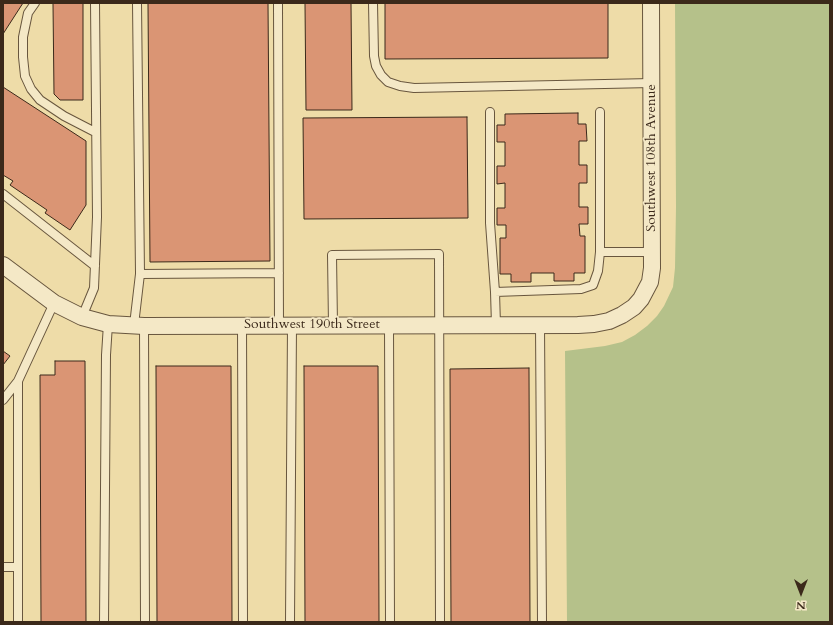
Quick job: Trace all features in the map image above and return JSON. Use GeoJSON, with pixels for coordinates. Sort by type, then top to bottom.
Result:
{"type":"FeatureCollection","features":[{"type":"Feature","properties":{"kind":"street","name":"Southwest 108th Avenue"},"geometry":{"type":"LineString","coordinates":[[634,307],[641,299],[650,282],[653,252],[651,3]]}},
{"type":"Feature","properties":{"kind":"street","name":"Southwest 190th Street"},"geometry":{"type":"LineString","coordinates":[[3,265],[54,303],[82,317],[108,324],[139,326],[578,326],[609,321],[634,307]]}},
{"type":"Feature","properties":{"kind":"lane"},"geometry":{"type":"LineString","coordinates":[[35,3],[28,13],[23,36],[24,76],[31,89],[40,100],[64,116],[95,132]]}},
{"type":"Feature","properties":{"kind":"lane"},"geometry":{"type":"LineString","coordinates":[[82,317],[94,288],[95,266],[97,217],[95,132],[95,3]]}},
{"type":"Feature","properties":{"kind":"lane"},"geometry":{"type":"LineString","coordinates":[[137,3],[140,274],[139,326],[145,622]]}},
{"type":"Feature","properties":{"kind":"lane"},"geometry":{"type":"LineString","coordinates":[[278,3],[280,273],[286,326],[290,622]]}},
{"type":"Feature","properties":{"kind":"lane"},"geometry":{"type":"LineString","coordinates":[[373,3],[374,56],[376,66],[381,75],[388,82],[400,86],[414,88],[652,83]]}},
{"type":"Feature","properties":{"kind":"lane"},"geometry":{"type":"LineString","coordinates":[[490,112],[490,223],[496,326]]}},
{"type":"Feature","properties":{"kind":"lane"},"geometry":{"type":"LineString","coordinates":[[495,292],[581,289],[593,285],[598,271],[600,252],[600,112]]}},
{"type":"Feature","properties":{"kind":"lane"},"geometry":{"type":"LineString","coordinates":[[3,194],[95,266]]}},
{"type":"Feature","properties":{"kind":"lane"},"geometry":{"type":"LineString","coordinates":[[600,252],[653,252]]}},
{"type":"Feature","properties":{"kind":"lane"},"geometry":{"type":"LineString","coordinates":[[333,326],[332,255],[439,254],[440,622]]}},
{"type":"Feature","properties":{"kind":"lane"},"geometry":{"type":"LineString","coordinates":[[140,274],[280,273]]}},
{"type":"Feature","properties":{"kind":"lane"},"geometry":{"type":"LineString","coordinates":[[3,400],[18,381],[54,303]]}},
{"type":"Feature","properties":{"kind":"lane"},"geometry":{"type":"LineString","coordinates":[[104,622],[106,355],[108,324]]}},
{"type":"Feature","properties":{"kind":"lane"},"geometry":{"type":"LineString","coordinates":[[242,326],[243,622]]}},
{"type":"Feature","properties":{"kind":"lane"},"geometry":{"type":"LineString","coordinates":[[389,326],[390,622]]}},
{"type":"Feature","properties":{"kind":"lane"},"geometry":{"type":"LineString","coordinates":[[540,326],[542,622]]}},
{"type":"Feature","properties":{"kind":"lane"},"geometry":{"type":"LineString","coordinates":[[18,381],[18,622]]}},
{"type":"Feature","properties":{"kind":"lane"},"geometry":{"type":"LineString","coordinates":[[3,568],[18,567]]}},
{"type":"Feature","properties":{"kind":"green space"},"geometry":{"type":"Polygon","coordinates":[[[675,3],[830,3],[830,622],[567,622],[565,351],[605,346],[622,342],[635,335],[657,316],[664,306],[673,287],[675,268],[676,207],[675,3]]]}},
{"type":"Feature","properties":{"kind":"building"},"geometry":{"type":"Polygon","coordinates":[[[3,3],[23,3],[3,34],[3,3]]]}},
{"type":"Feature","properties":{"kind":"building"},"geometry":{"type":"Polygon","coordinates":[[[53,3],[83,3],[83,100],[60,100],[54,94],[53,3]]]}},
{"type":"Feature","properties":{"kind":"building"},"geometry":{"type":"Polygon","coordinates":[[[148,3],[268,3],[270,261],[150,262],[148,3]]]}},
{"type":"Feature","properties":{"kind":"building"},"geometry":{"type":"Polygon","coordinates":[[[305,3],[351,3],[352,110],[306,110],[305,3]]]}},
{"type":"Feature","properties":{"kind":"building"},"geometry":{"type":"Polygon","coordinates":[[[385,3],[608,3],[608,58],[385,59],[385,3]]]}},
{"type":"Feature","properties":{"kind":"building"},"geometry":{"type":"Polygon","coordinates":[[[3,87],[86,141],[86,205],[70,230],[45,213],[47,210],[10,185],[13,181],[3,175],[3,87]]]}},
{"type":"Feature","properties":{"kind":"building"},"geometry":{"type":"Polygon","coordinates":[[[578,113],[578,124],[586,124],[587,141],[579,141],[579,165],[587,165],[587,183],[579,183],[579,207],[588,207],[588,224],[579,224],[580,236],[585,236],[585,273],[574,273],[574,281],[554,281],[554,273],[531,273],[531,282],[511,282],[511,274],[500,274],[500,238],[506,238],[506,225],[497,225],[497,208],[505,208],[505,183],[497,184],[497,166],[505,166],[505,142],[497,142],[497,125],[505,125],[505,114],[578,113]]]}},
{"type":"Feature","properties":{"kind":"building"},"geometry":{"type":"Polygon","coordinates":[[[467,117],[468,218],[304,219],[303,118],[467,117]]]}},
{"type":"Feature","properties":{"kind":"building"},"geometry":{"type":"Polygon","coordinates":[[[3,351],[10,356],[3,365],[3,351]]]}},
{"type":"Feature","properties":{"kind":"building"},"geometry":{"type":"Polygon","coordinates":[[[55,361],[85,361],[86,622],[41,622],[40,375],[55,375],[55,361]]]}},
{"type":"Feature","properties":{"kind":"building"},"geometry":{"type":"Polygon","coordinates":[[[156,366],[231,366],[232,622],[157,622],[156,366]]]}},
{"type":"Feature","properties":{"kind":"building"},"geometry":{"type":"Polygon","coordinates":[[[304,366],[378,366],[379,622],[305,622],[304,366]]]}},
{"type":"Feature","properties":{"kind":"building"},"geometry":{"type":"Polygon","coordinates":[[[529,368],[530,622],[451,622],[450,369],[529,368]]]}}]}
